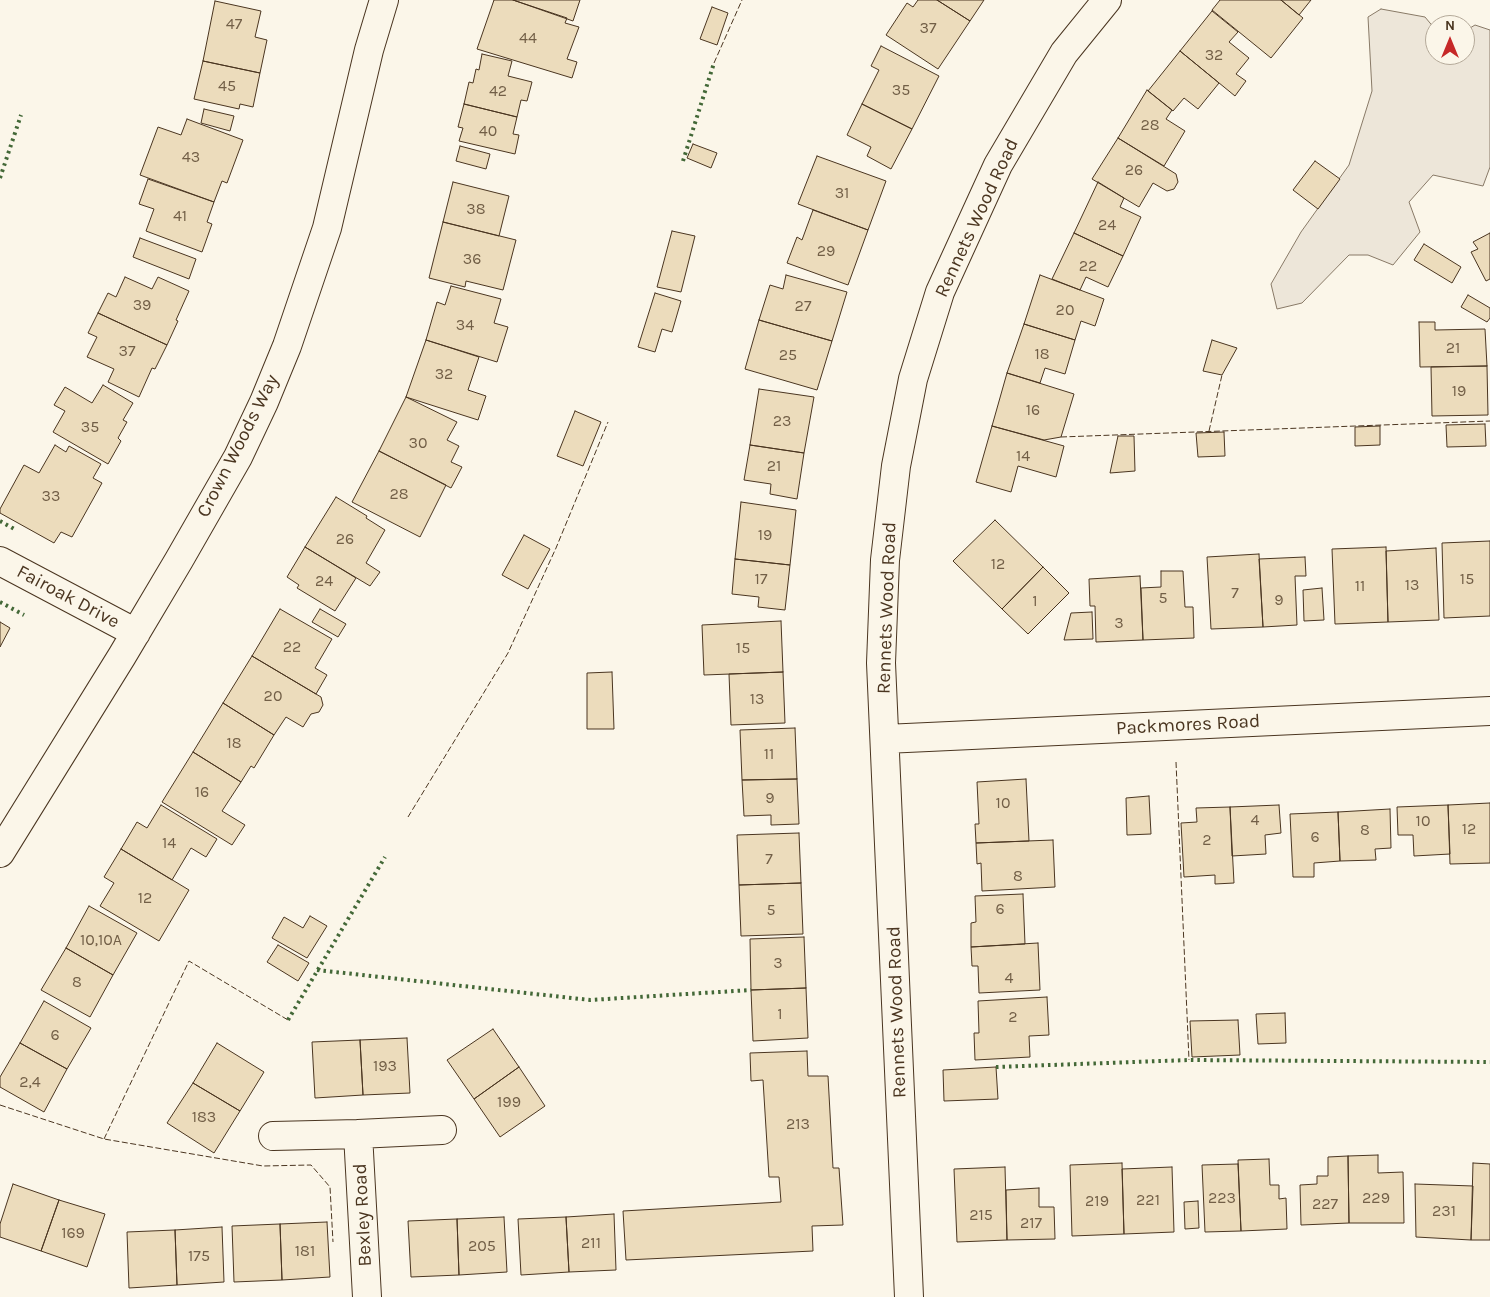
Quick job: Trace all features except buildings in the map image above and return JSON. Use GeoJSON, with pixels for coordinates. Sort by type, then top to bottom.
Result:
{"type":"FeatureCollection","features":[{"type":"Feature","properties":{"kind":"street","name":"Crown Woods Way"},"geometry":{"type":"LineString","coordinates":[[0,853],[136,633],[238,457],[264,402],[287,346],[326,228],[369,50],[384,0]]}},
{"type":"Feature","properties":{"kind":"street","name":"Rennets Wood Road"},"geometry":{"type":"LineString","coordinates":[[908,1297],[882,663],[886,560],[896,466],[913,379],[940,292],[998,165],[1064,53],[1107,0]]}},
{"type":"Feature","properties":{"kind":"street","name":"Fairoak Drive"},"geometry":{"type":"LineString","coordinates":[[0,561],[136,633]]}},
{"type":"Feature","properties":{"kind":"street","name":"Packmores Road"},"geometry":{"type":"LineString","coordinates":[[886,739],[1490,712]]}},
{"type":"Feature","properties":{"kind":"street"},"geometry":{"type":"LineString","coordinates":[[273,1136],[442,1130]]}},
{"type":"Feature","properties":{"kind":"street","name":"Bexley Road"},"geometry":{"type":"LineString","coordinates":[[358,1134],[367,1297]]}},
{"type":"Feature","properties":{"kind":"shaded area"},"geometry":{"type":"Polygon","coordinates":[[[1381,9],[1425,17],[1425,65],[1475,65],[1475,25],[1490,30],[1490,167],[1483,186],[1433,175],[1409,202],[1420,232],[1393,265],[1368,255],[1349,255],[1302,303],[1277,309],[1271,284],[1301,232],[1349,165],[1372,91],[1368,17],[1381,9]]]}},
{"type":"Feature","properties":{"kind":"hedge"},"geometry":{"type":"LineString","coordinates":[[683,161],[714,63]]}},
{"type":"Feature","properties":{"kind":"hedge"},"geometry":{"type":"LineString","coordinates":[[0,178],[21,115]]}},
{"type":"Feature","properties":{"kind":"hedge"},"geometry":{"type":"LineString","coordinates":[[0,521],[16,530]]}},
{"type":"Feature","properties":{"kind":"hedge"},"geometry":{"type":"LineString","coordinates":[[0,602],[24,615]]}},
{"type":"Feature","properties":{"kind":"hedge"},"geometry":{"type":"LineString","coordinates":[[288,1020],[385,857]]}},
{"type":"Feature","properties":{"kind":"hedge"},"geometry":{"type":"LineString","coordinates":[[317,970],[590,1000],[751,990]]}},
{"type":"Feature","properties":{"kind":"hedge"},"geometry":{"type":"LineString","coordinates":[[996,1067],[1189,1060],[1490,1062]]}},
{"type":"Feature","properties":{"kind":"fence"},"geometry":{"type":"LineString","coordinates":[[714,63],[742,0]]}},
{"type":"Feature","properties":{"kind":"fence"},"geometry":{"type":"LineString","coordinates":[[1209,431],[1222,375]]}},
{"type":"Feature","properties":{"kind":"fence"},"geometry":{"type":"LineString","coordinates":[[1061,437],[1490,421]]}},
{"type":"Feature","properties":{"kind":"fence"},"geometry":{"type":"LineString","coordinates":[[408,817],[508,653],[556,548],[608,422]]}},
{"type":"Feature","properties":{"kind":"fence"},"geometry":{"type":"LineString","coordinates":[[1176,762],[1189,1060]]}},
{"type":"Feature","properties":{"kind":"fence"},"geometry":{"type":"LineString","coordinates":[[104,1139],[189,961],[288,1020]]}},
{"type":"Feature","properties":{"kind":"fence"},"geometry":{"type":"LineString","coordinates":[[0,1105],[104,1139],[263,1166],[311,1165],[330,1187],[333,1242]]}}]}
